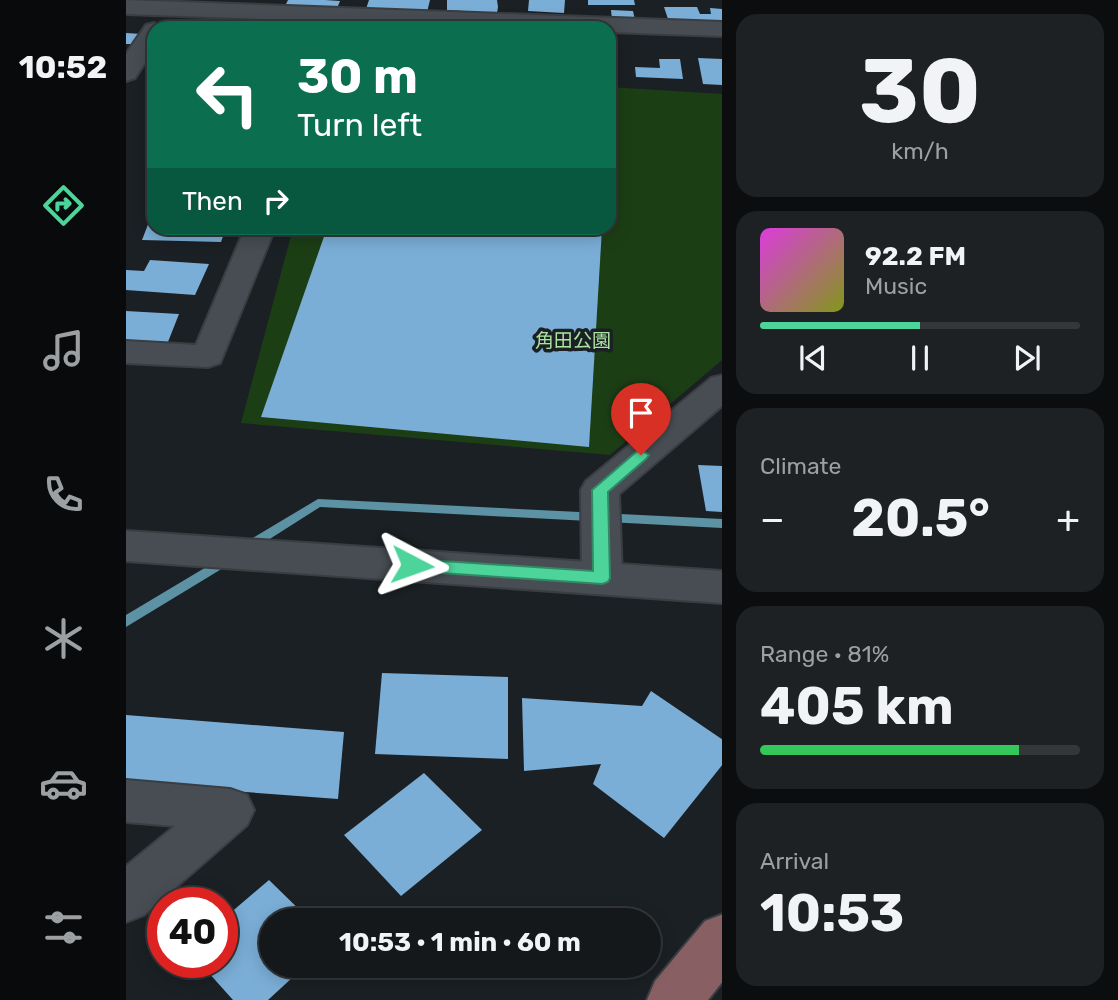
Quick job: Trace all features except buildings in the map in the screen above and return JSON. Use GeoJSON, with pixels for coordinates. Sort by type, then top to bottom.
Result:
{"type":"FeatureCollection","features":[{"type":"Feature","properties":{"kind":"main road"},"geometry":{"type":"LineString","coordinates":[[674,1000],[722,940]]}},
{"type":"Feature","properties":{"kind":"street"},"geometry":{"type":"LineString","coordinates":[[126,7],[347,14],[513,10],[722,29]]}},
{"type":"Feature","properties":{"kind":"street"},"geometry":{"type":"LineString","coordinates":[[160,21],[168,8]]}},
{"type":"Feature","properties":{"kind":"street"},"geometry":{"type":"LineString","coordinates":[[126,73],[147,41]]}},
{"type":"Feature","properties":{"kind":"street"},"geometry":{"type":"LineString","coordinates":[[126,352],[208,356],[257,235]]}},
{"type":"Feature","properties":{"kind":"street"},"geometry":{"type":"LineString","coordinates":[[602,578],[600,490],[722,387]]}},
{"type":"Feature","properties":{"kind":"street"},"geometry":{"type":"LineString","coordinates":[[126,546],[722,587]]}},
{"type":"Feature","properties":{"kind":"street"},"geometry":{"type":"LineString","coordinates":[[126,801],[230,810],[126,898]]}},
{"type":"Feature","properties":{"kind":"green space","name":"角田公園"},"geometry":{"type":"Polygon","coordinates":[[[616,87],[722,94],[722,360],[610,455],[241,423],[291,235],[616,235],[616,87]]]}},
{"type":"Feature","properties":{"kind":"waterway"},"geometry":{"type":"LineString","coordinates":[[246,548],[318,503],[722,524]]}},
{"type":"Feature","properties":{"kind":"waterway"},"geometry":{"type":"LineString","coordinates":[[126,622],[228,559]]}},
{"type":"Feature","properties":{"kind":"route"},"geometry":{"type":"LineString","coordinates":[[412,565],[602,578],[600,490],[641,455]]}}]}
